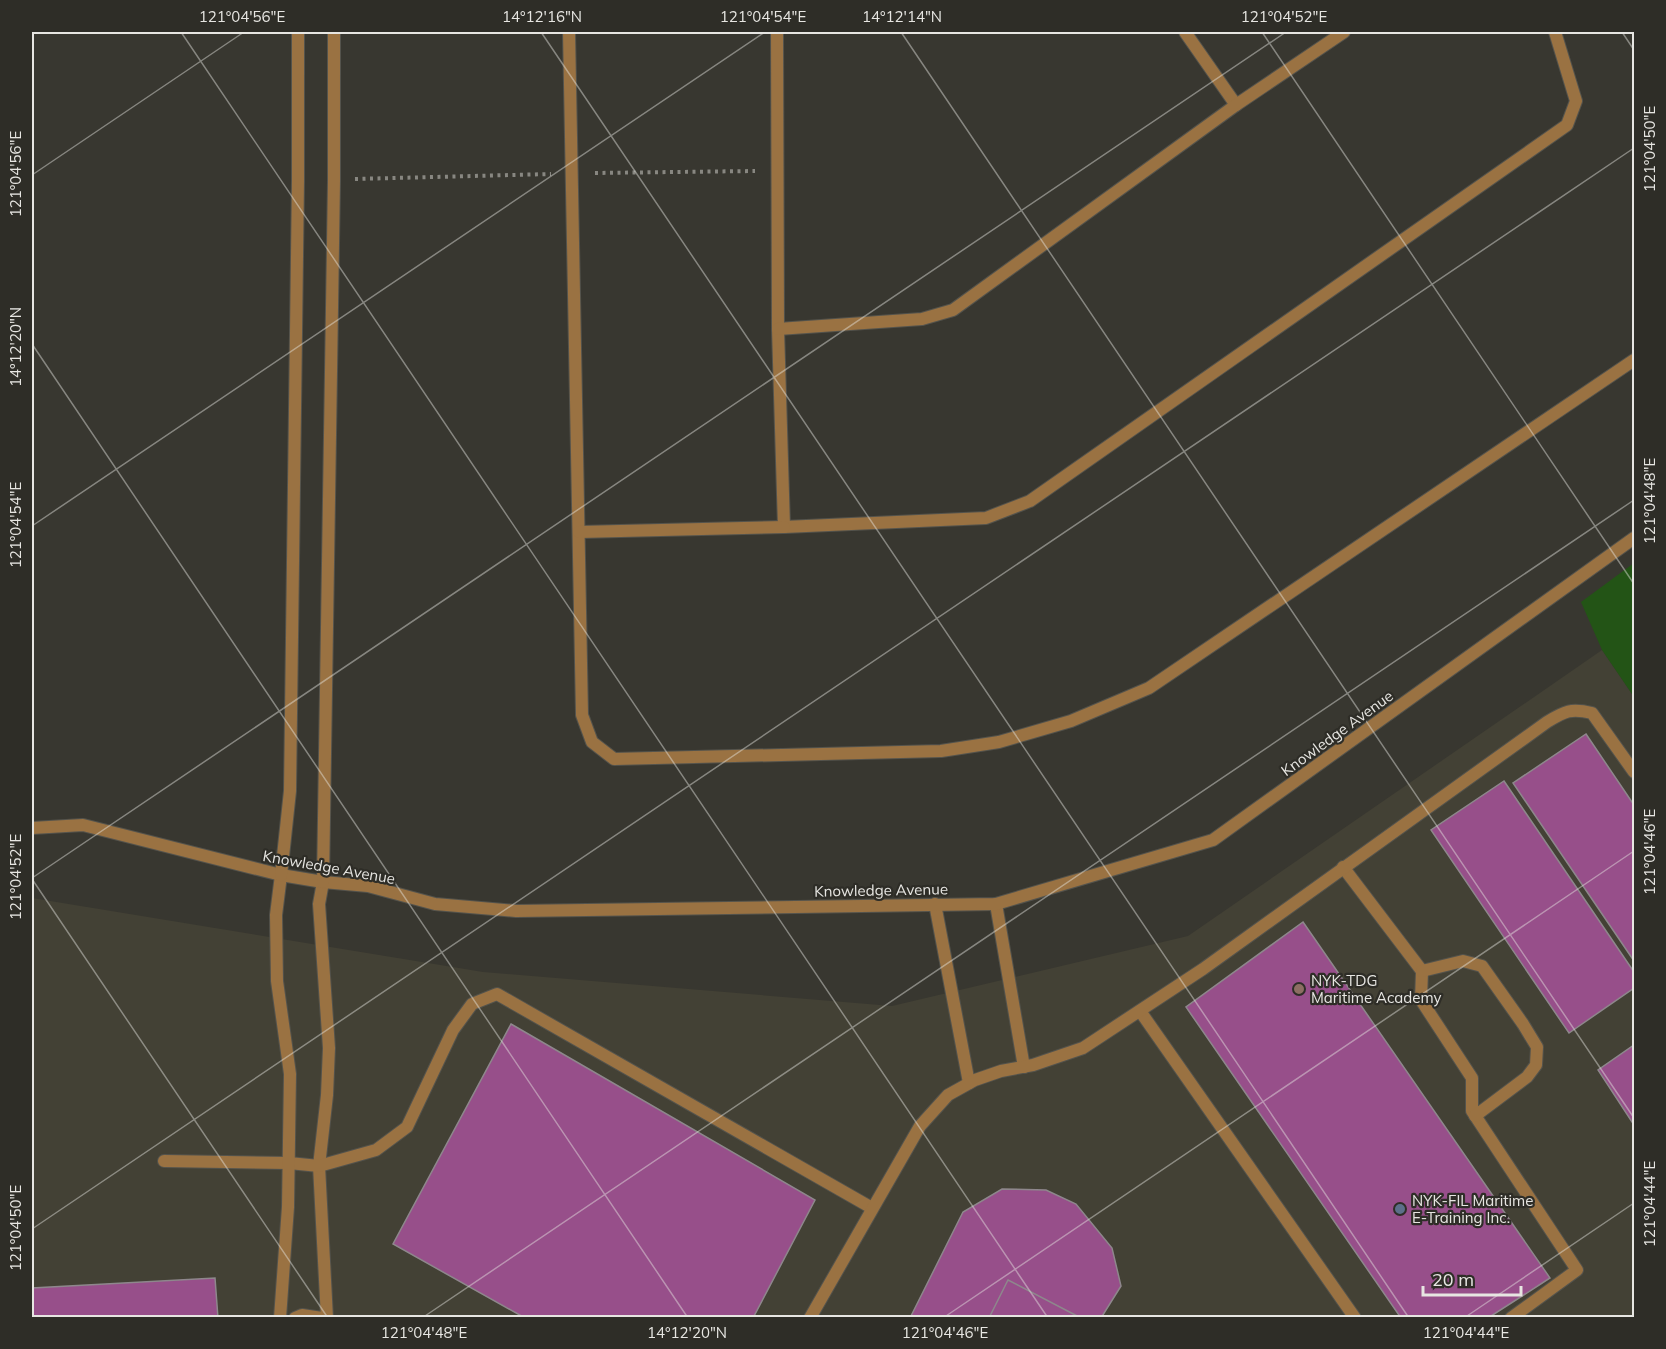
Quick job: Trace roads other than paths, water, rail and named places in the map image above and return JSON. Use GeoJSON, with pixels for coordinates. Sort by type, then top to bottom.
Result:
{"type":"FeatureCollection","features":[{"type":"Feature","properties":{"kind":"street"},"geometry":{"type":"LineString","coordinates":[[280,1317],[288,1207],[290,1074],[277,981],[276,915],[290,791],[298,32]]}},
{"type":"Feature","properties":{"kind":"street"},"geometry":{"type":"LineString","coordinates":[[327,1317],[319,1166],[327,1095],[329,1048],[319,904],[322,882],[334,180],[334,32]]}},
{"type":"Feature","properties":{"kind":"street"},"geometry":{"type":"LineString","coordinates":[[569,32],[582,715],[592,742],[614,759],[941,751],[999,742],[1071,721],[1149,688],[1635,360]]}},
{"type":"Feature","properties":{"kind":"street"},"geometry":{"type":"LineString","coordinates":[[777,32],[778,329],[784,527]]}},
{"type":"Feature","properties":{"kind":"street"},"geometry":{"type":"LineString","coordinates":[[1185,32],[1236,105]]}},
{"type":"Feature","properties":{"kind":"street"},"geometry":{"type":"LineString","coordinates":[[778,329],[922,319],[953,310],[1236,105],[1344,32]]}},
{"type":"Feature","properties":{"kind":"street"},"geometry":{"type":"LineString","coordinates":[[579,532],[784,527],[986,518],[1030,501],[1567,125],[1576,101],[1555,32]]}},
{"type":"Feature","properties":{"kind":"street","name":"Knowledge Avenue"},"geometry":{"type":"LineString","coordinates":[[32,828],[83,825],[281,875],[322,882],[368,886],[435,904],[516,911],[996,904],[1213,840],[1635,538]]}},
{"type":"Feature","properties":{"kind":"street"},"geometry":{"type":"LineString","coordinates":[[810,1317],[920,1126],[948,1095],[969,1083],[1001,1071],[1024,1067],[1083,1048],[1203,969],[1343,867],[1565,711],[1578,710],[1592,713],[1635,772]]}},
{"type":"Feature","properties":{"kind":"street"},"geometry":{"type":"LineString","coordinates":[[1343,867],[1422,971],[1421,1000],[1472,1078],[1472,1111],[1577,1270],[1511,1317]]}},
{"type":"Feature","properties":{"kind":"street"},"geometry":{"type":"LineString","coordinates":[[935,904],[969,1083]]}},
{"type":"Feature","properties":{"kind":"street"},"geometry":{"type":"LineString","coordinates":[[996,904],[1024,1067]]}},
{"type":"Feature","properties":{"kind":"street"},"geometry":{"type":"LineString","coordinates":[[1422,971],[1463,961],[1482,966],[1537,1047],[1536,1065],[1527,1077],[1475,1116]]}},
{"type":"Feature","properties":{"kind":"street"},"geometry":{"type":"LineString","coordinates":[[164,1161],[289,1163],[319,1166],[376,1150],[407,1127],[453,1030],[472,1004],[497,993],[872,1208]]}},
{"type":"Feature","properties":{"kind":"street"},"geometry":{"type":"LineString","coordinates":[[1140,1011],[1355,1317]]}},
{"type":"Feature","properties":{"kind":"street"},"geometry":{"type":"LineString","coordinates":[[295,1317],[315,1315],[322,1317]]}},
{"type":"Feature","properties":{"kind":"place","name":"NYK-TDG Maritime Academy"},"geometry":{"type":"Point","coordinates":[1299,989]}},
{"type":"Feature","properties":{"kind":"place","name":"NYK-FIL Maritime E-Training Inc."},"geometry":{"type":"Point","coordinates":[1400,1209]}}]}
